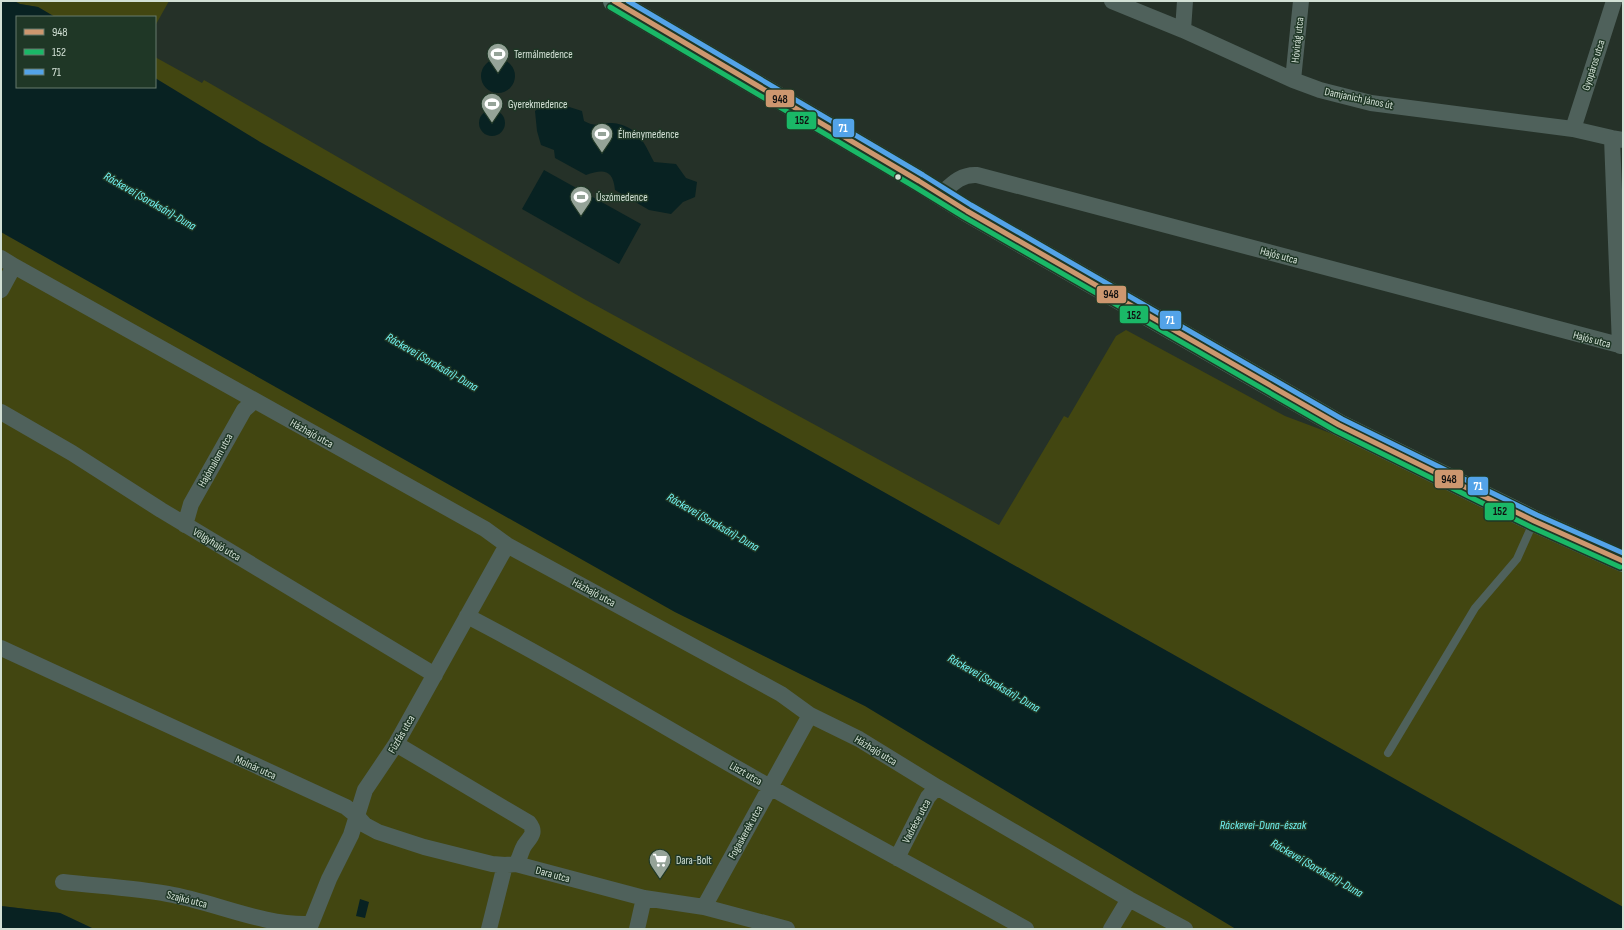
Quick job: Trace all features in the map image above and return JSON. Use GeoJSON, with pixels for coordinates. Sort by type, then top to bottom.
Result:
{"type":"FeatureCollection","features":[{"type":"Feature","properties":{"kind":"street"},"geometry":{"type":"LineString","coordinates":[[614,1],[981,219],[1339,425],[1534,521],[1623,561]]}},
{"type":"Feature","properties":{"kind":"street","name":"Damjanich János út"},"geometry":{"type":"LineString","coordinates":[[1112,1],[1183,30],[1293,80],[1320,90],[1371,103],[1573,129],[1617,139]]}},
{"type":"Feature","properties":{"kind":"street"},"geometry":{"type":"LineString","coordinates":[[1183,30],[1185,1]]}},
{"type":"Feature","properties":{"kind":"street","name":"Hóvirág utca"},"geometry":{"type":"LineString","coordinates":[[1293,80],[1301,1]]}},
{"type":"Feature","properties":{"kind":"street","name":"Gyopáros utca"},"geometry":{"type":"LineString","coordinates":[[1573,129],[1616,8]]}},
{"type":"Feature","properties":{"kind":"street"},"geometry":{"type":"LineString","coordinates":[[1617,139],[1621,346]]}},
{"type":"Feature","properties":{"kind":"street","name":"Hajós utca"},"geometry":{"type":"LineString","coordinates":[[941,194],[962,177],[970,174],[977,175],[1621,346]]}},
{"type":"Feature","properties":{"kind":"street"},"geometry":{"type":"LineString","coordinates":[[1,290],[7,262]]}},
{"type":"Feature","properties":{"kind":"street","name":"Házhajó utca"},"geometry":{"type":"LineString","coordinates":[[7,262],[485,530],[507,545],[781,694],[810,715],[859,739],[937,787],[1128,899],[1185,929]]}},
{"type":"Feature","properties":{"kind":"street","name":"Hajómalom utca"},"geometry":{"type":"LineString","coordinates":[[185,525],[191,504],[244,410],[254,401]]}},
{"type":"Feature","properties":{"kind":"street","name":"Völgyhajó utca"},"geometry":{"type":"LineString","coordinates":[[1,412],[72,453],[185,525],[434,674]]}},
{"type":"Feature","properties":{"kind":"street","name":"Fűzfás utca"},"geometry":{"type":"LineString","coordinates":[[310,927],[329,879],[351,835],[365,790],[396,744],[507,545]]}},
{"type":"Feature","properties":{"kind":"street","name":"Liszt utca"},"geometry":{"type":"LineString","coordinates":[[467,616],[523,645],[770,788],[896,858],[938,879],[1026,929]]}},
{"type":"Feature","properties":{"kind":"street","name":"Molnár utca"},"geometry":{"type":"LineString","coordinates":[[1,648],[346,807],[365,825],[391,836],[424,847],[510,865]]}},
{"type":"Feature","properties":{"kind":"street","name":"Fogaskerék utca"},"geometry":{"type":"LineString","coordinates":[[704,907],[810,715]]}},
{"type":"Feature","properties":{"kind":"street"},"geometry":{"type":"LineString","coordinates":[[396,744],[529,823],[532,827],[530,840],[524,846],[521,856],[510,865],[489,929]]}},
{"type":"Feature","properties":{"kind":"street","name":"Vadréce utca"},"geometry":{"type":"LineString","coordinates":[[896,858],[928,797],[937,787]]}},
{"type":"Feature","properties":{"kind":"street","name":"Dara utca"},"geometry":{"type":"LineString","coordinates":[[510,865],[644,898],[704,907],[787,929]]}},
{"type":"Feature","properties":{"kind":"street","name":"Szajkó utca"},"geometry":{"type":"LineString","coordinates":[[63,882],[168,894],[242,914],[310,927]]}},
{"type":"Feature","properties":{"kind":"street"},"geometry":{"type":"LineString","coordinates":[[637,929],[644,898]]}},
{"type":"Feature","properties":{"kind":"street"},"geometry":{"type":"LineString","coordinates":[[1111,929],[1128,899]]}},
{"type":"Feature","properties":{"kind":"lane"},"geometry":{"type":"LineString","coordinates":[[1388,752],[1474,608],[1517,559],[1534,521]]}},
{"type":"Feature","properties":{"kind":"green space"},"geometry":{"type":"Polygon","coordinates":[[[14,1],[169,1],[156,24],[156,16],[53,16],[38,7],[20,4],[14,1]]]}},
{"type":"Feature","properties":{"kind":"green space"},"geometry":{"type":"Polygon","coordinates":[[[156,58],[202,83],[204,80],[584,299],[999,525],[1064,416],[1068,418],[1116,336],[1126,330],[1285,416],[1362,445],[1623,558],[1623,907],[260,142],[156,79],[156,58]]]}},
{"type":"Feature","properties":{"kind":"green space"},"geometry":{"type":"Polygon","coordinates":[[[1,232],[675,612],[865,706],[1236,929],[94,929],[60,913],[1,906],[1,232]]]}},
{"type":"Feature","properties":{"kind":"water","name":"Ráckevei-Duna-észak"},"geometry":{"type":"Polygon","coordinates":[[[1,1],[14,1],[20,4],[38,7],[53,16],[16,16],[16,88],[156,88],[156,79],[260,142],[1623,907],[1623,929],[1236,929],[865,706],[675,612],[1,232],[1,1]]]}},
{"type":"Feature","properties":{"kind":"water","name":"Termálmedence"},"geometry":{"type":"Polygon","coordinates":[[[495,59],[501,59],[510,64],[514,70],[514,82],[510,88],[501,93],[495,93],[486,88],[481,79],[481,73],[486,64],[495,59]]]}},
{"type":"Feature","properties":{"kind":"water","name":"Élménymedence"},"geometry":{"type":"Polygon","coordinates":[[[547,100],[582,111],[584,121],[588,123],[595,125],[612,123],[621,124],[628,127],[643,141],[654,162],[676,164],[686,178],[697,182],[695,197],[683,202],[671,214],[649,210],[615,190],[612,178],[606,172],[597,172],[586,175],[555,158],[554,150],[541,145],[537,131],[535,111],[547,100]]]}},
{"type":"Feature","properties":{"kind":"water","name":"Gyerekmedence"},"geometry":{"type":"Polygon","coordinates":[[[492,110],[501,114],[505,123],[501,132],[492,136],[483,132],[479,123],[483,114],[492,110]]]}},
{"type":"Feature","properties":{"kind":"water","name":"Úszómedence"},"geometry":{"type":"Polygon","coordinates":[[[544,170],[641,224],[619,264],[522,209],[544,170]]]}},
{"type":"Feature","properties":{"kind":"water"},"geometry":{"type":"Polygon","coordinates":[[[360,899],[369,902],[365,918],[356,916],[360,899]]]}},
{"type":"Feature","properties":{"kind":"water"},"geometry":{"type":"Polygon","coordinates":[[[1,906],[60,913],[94,929],[1,929],[1,906]]]}},
{"type":"Feature","properties":{"kind":"transit line","name":"948"},"geometry":{"type":"LineString","coordinates":[[614,1],[919,181],[967,211],[1339,425],[1534,521],[1623,561]]}},
{"type":"Feature","properties":{"kind":"transit line","name":"71"},"geometry":{"type":"LineString","coordinates":[[628,1],[923,175],[971,205],[1342,419],[1537,515],[1623,553]]}},
{"type":"Feature","properties":{"kind":"transit line","name":"152"},"geometry":{"type":"LineString","coordinates":[[610,7],[964,217],[1336,431],[1531,527],[1620,567]]}},
{"type":"Feature","properties":{"kind":"place","name":"Termálmedence"},"geometry":{"type":"Point","coordinates":[498,74]}},
{"type":"Feature","properties":{"kind":"place","name":"Gyerekmedence"},"geometry":{"type":"Point","coordinates":[492,124]}},
{"type":"Feature","properties":{"kind":"place","name":"Élménymedence"},"geometry":{"type":"Point","coordinates":[602,154]}},
{"type":"Feature","properties":{"kind":"place","name":"Úszómedence"},"geometry":{"type":"Point","coordinates":[581,216]}},
{"type":"Feature","properties":{"kind":"place","name":"Dara-Bolt"},"geometry":{"type":"Point","coordinates":[660,880]}},
{"type":"Feature","properties":{"kind":"water label","name":"Ráckevei (Soroksári)-Duna"},"geometry":{"type":"Point","coordinates":[150,201]}},
{"type":"Feature","properties":{"kind":"water label","name":"Ráckevei (Soroksári)-Duna"},"geometry":{"type":"Point","coordinates":[432,362]}},
{"type":"Feature","properties":{"kind":"water label","name":"Ráckevei (Soroksári)-Duna"},"geometry":{"type":"Point","coordinates":[713,522]}},
{"type":"Feature","properties":{"kind":"water label","name":"Ráckevei (Soroksári)-Duna"},"geometry":{"type":"Point","coordinates":[994,683]}},
{"type":"Feature","properties":{"kind":"water label","name":"Ráckevei (Soroksári)-Duna"},"geometry":{"type":"Point","coordinates":[1317,868]}}]}
